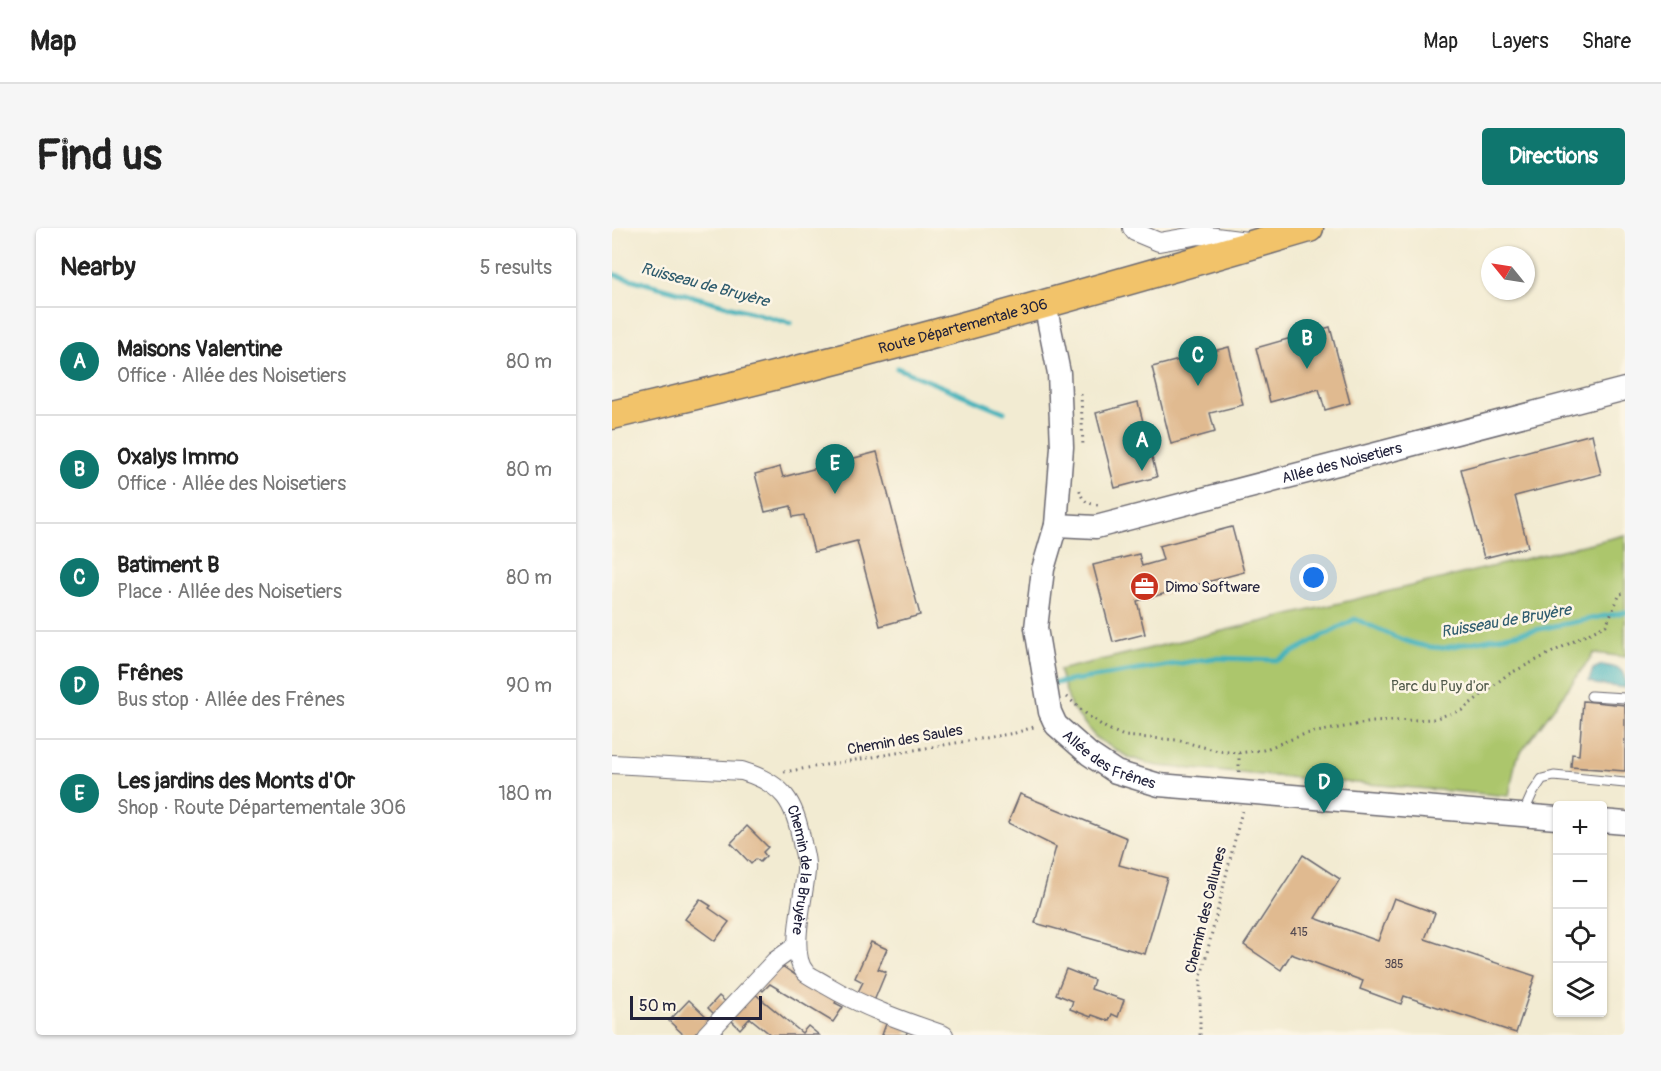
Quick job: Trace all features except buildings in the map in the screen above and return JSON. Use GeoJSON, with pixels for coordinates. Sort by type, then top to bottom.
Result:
{"type":"FeatureCollection","features":[{"type":"Feature","properties":{"kind":"main road","name":"Route Départementale 306"},"geometry":{"type":"LineString","coordinates":[[612,415],[694,396],[1045,304],[1309,228]]}},
{"type":"Feature","properties":{"kind":"street"},"geometry":{"type":"LineString","coordinates":[[1132,228],[1135,232],[1159,242],[1200,235],[1258,243]]}},
{"type":"Feature","properties":{"kind":"street","name":"Allée des Frênes"},"geometry":{"type":"LineString","coordinates":[[1045,304],[1059,373],[1062,447],[1056,525],[1043,569],[1036,628],[1050,712],[1056,725],[1089,754],[1116,772],[1159,785],[1553,818]]}},
{"type":"Feature","properties":{"kind":"street","name":"Allée des Noisetiers"},"geometry":{"type":"LineString","coordinates":[[1056,525],[1096,527],[1625,389]]}},
{"type":"Feature","properties":{"kind":"street","name":"Chemin de la Bruyère"},"geometry":{"type":"LineString","coordinates":[[612,764],[742,771],[775,785],[788,799],[798,822],[807,867],[796,946],[805,972],[843,995],[889,1016],[944,1035]]}},
{"type":"Feature","properties":{"kind":"street"},"geometry":{"type":"LineString","coordinates":[[1607,821],[1625,823]]}},
{"type":"Feature","properties":{"kind":"street"},"geometry":{"type":"LineString","coordinates":[[706,1035],[775,961],[796,946]]}},
{"type":"Feature","properties":{"kind":"lane"},"geometry":{"type":"LineString","coordinates":[[1591,696],[1625,698]]}},
{"type":"Feature","properties":{"kind":"lane"},"geometry":{"type":"LineString","coordinates":[[1522,815],[1542,779],[1554,776],[1625,783]]}},
{"type":"Feature","properties":{"kind":"path"},"geometry":{"type":"LineString","coordinates":[[1080,390],[1083,451]]}},
{"type":"Feature","properties":{"kind":"path"},"geometry":{"type":"LineString","coordinates":[[1080,484],[1081,493],[1089,504],[1108,504]]}},
{"type":"Feature","properties":{"kind":"path","name":"Chemin des Saules"},"geometry":{"type":"LineString","coordinates":[[758,776],[1015,733],[1037,726],[1058,700],[1065,695],[1091,718],[1124,736],[1177,740],[1218,751],[1239,753],[1263,750],[1305,734],[1372,722],[1433,719],[1462,710],[1507,675],[1606,625],[1620,594],[1625,593]]}},
{"type":"Feature","properties":{"kind":"path","name":"Chemin des Callunes"},"geometry":{"type":"LineString","coordinates":[[1200,1035],[1200,981],[1243,814],[1238,793]]}},
{"type":"Feature","properties":{"kind":"green space","name":"Parc du Puy d'or"},"geometry":{"type":"Polygon","coordinates":[[[1625,535],[1625,657],[1594,653],[1516,759],[1509,796],[1157,766],[1128,757],[1096,738],[1071,707],[1059,670],[1625,535]]]}},
{"type":"Feature","properties":{"kind":"water"},"geometry":{"type":"Polygon","coordinates":[[[1602,665],[1622,672],[1625,688],[1589,681],[1593,669],[1602,665]]]}},
{"type":"Feature","properties":{"kind":"waterway","name":"Ruisseau de Bruyère"},"geometry":{"type":"LineString","coordinates":[[612,274],[790,323]]}},
{"type":"Feature","properties":{"kind":"waterway","name":"Ruisseau de Bruyère"},"geometry":{"type":"LineString","coordinates":[[897,368],[1004,412]]}},
{"type":"Feature","properties":{"kind":"waterway","name":"Ruisseau de Bruyère"},"geometry":{"type":"LineString","coordinates":[[1050,684],[1214,658],[1278,660],[1355,619],[1408,642],[1444,648],[1625,612]]}},
{"type":"Feature","properties":{"kind":"place","name":"Oxalys Immo"},"geometry":{"type":"Point","coordinates":[1307,369]}},
{"type":"Feature","properties":{"kind":"place","name":"Batiment B"},"geometry":{"type":"Point","coordinates":[1198,386]}},
{"type":"Feature","properties":{"kind":"place","name":"Maisons Valentine"},"geometry":{"type":"Point","coordinates":[1142,471]}},
{"type":"Feature","properties":{"kind":"place","name":"Les jardins des Monts d'Or"},"geometry":{"type":"Point","coordinates":[835,494]}},
{"type":"Feature","properties":{"kind":"place","name":"Dimo Software"},"geometry":{"type":"Point","coordinates":[1144,587]}},
{"type":"Feature","properties":{"kind":"place","name":"Frênes"},"geometry":{"type":"Point","coordinates":[1324,813]}}]}
